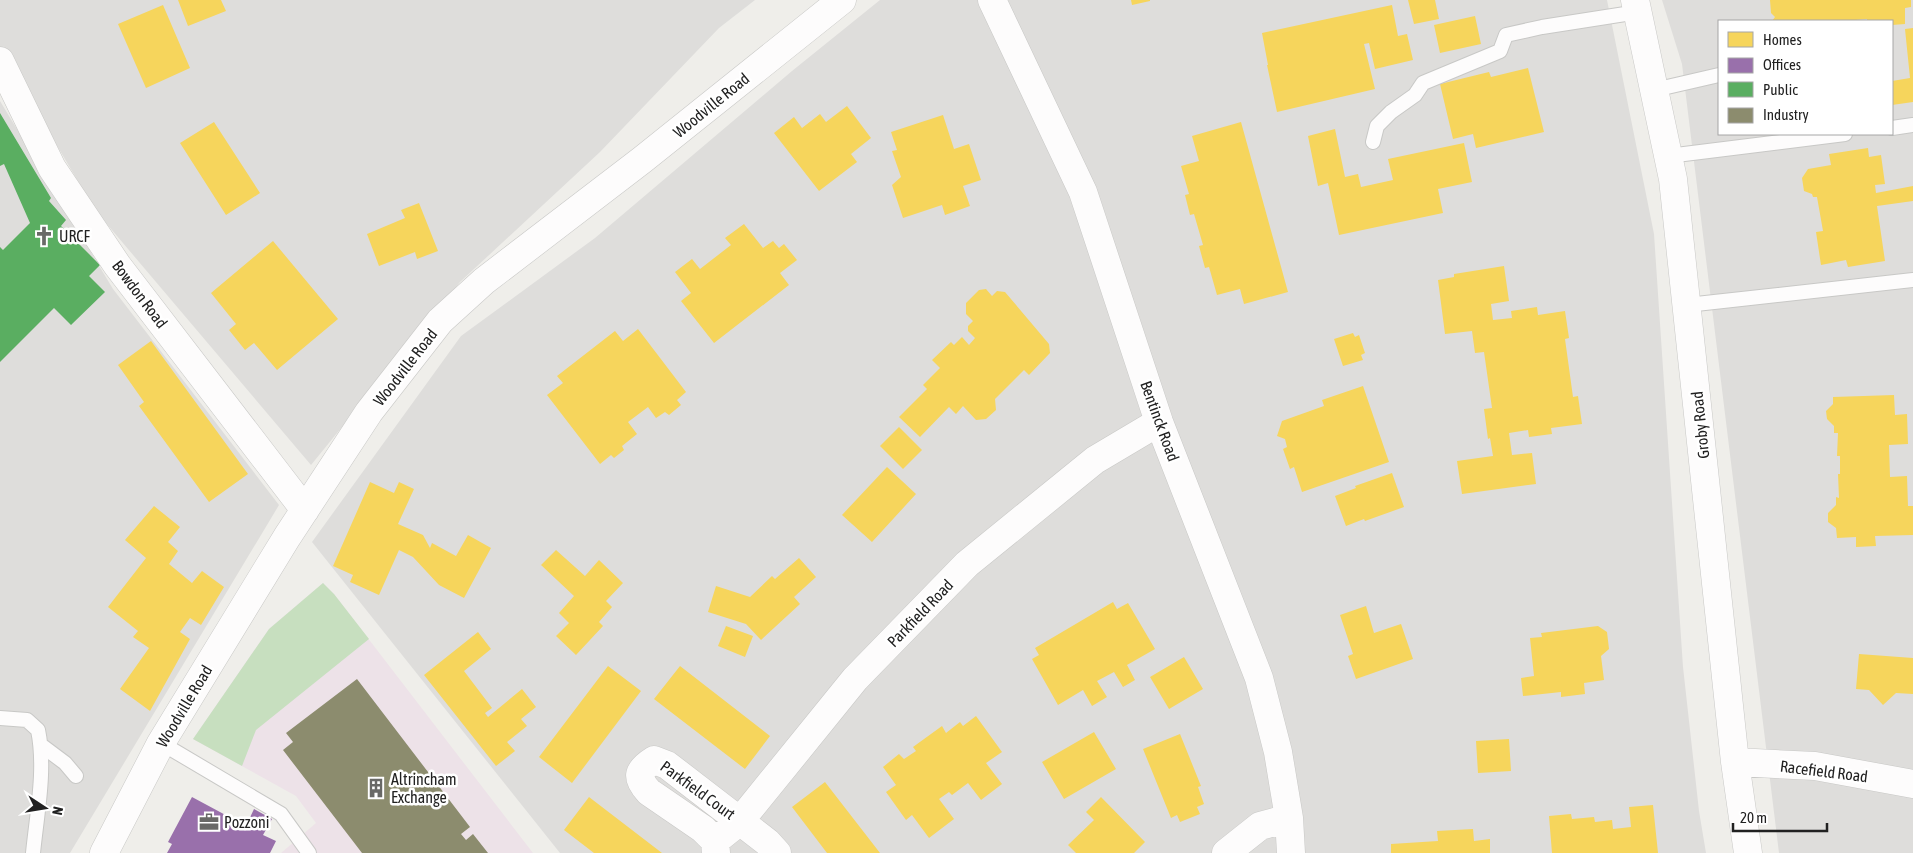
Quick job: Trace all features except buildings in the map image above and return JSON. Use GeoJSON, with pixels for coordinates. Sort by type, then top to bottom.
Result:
{"type":"FeatureCollection","features":[{"type":"Feature","properties":{"kind":"street","name":"Woodville Road"},"geometry":{"type":"LineString","coordinates":[[104,853],[160,743],[306,510],[369,412],[440,321],[484,280],[642,160],[842,0]]}},
{"type":"Feature","properties":{"kind":"street","name":"Bentinck Road"},"geometry":{"type":"LineString","coordinates":[[992,0],[1083,192],[1159,422],[1259,678],[1278,752],[1289,818],[1291,853]]}},
{"type":"Feature","properties":{"kind":"street","name":"Groby Road"},"geometry":{"type":"LineString","coordinates":[[1636,6],[1673,180],[1735,762],[1748,853]]}},
{"type":"Feature","properties":{"kind":"street","name":"Bowdon Road"},"geometry":{"type":"LineString","coordinates":[[1,65],[52,168],[117,265],[306,510]]}},
{"type":"Feature","properties":{"kind":"street","name":"Parkfield Road"},"geometry":{"type":"LineString","coordinates":[[716,847],[740,822],[855,679],[966,564],[1095,460],[1159,422]]}},
{"type":"Feature","properties":{"kind":"street","name":"Parkfield Court"},"geometry":{"type":"LineString","coordinates":[[716,847],[704,829],[649,792],[642,785],[639,775],[644,766],[654,760],[667,765],[767,842],[777,853]]}},
{"type":"Feature","properties":{"kind":"street","name":"Racefield Road"},"geometry":{"type":"LineString","coordinates":[[1735,762],[1815,766],[1913,784]]}},
{"type":"Feature","properties":{"kind":"street"},"geometry":{"type":"LineString","coordinates":[[1226,853],[1260,826],[1289,818]]}},
{"type":"Feature","properties":{"kind":"lane"},"geometry":{"type":"LineString","coordinates":[[1373,142],[1377,126],[1391,112],[1415,94],[1423,83],[1500,51],[1506,35],[1636,6]]}},
{"type":"Feature","properties":{"kind":"lane"},"geometry":{"type":"LineString","coordinates":[[1654,90],[1718,75]]}},
{"type":"Feature","properties":{"kind":"lane"},"geometry":{"type":"LineString","coordinates":[[1893,128],[1913,125]]}},
{"type":"Feature","properties":{"kind":"lane"},"geometry":{"type":"LineString","coordinates":[[1668,156],[1837,135]]}},
{"type":"Feature","properties":{"kind":"lane"},"geometry":{"type":"LineString","coordinates":[[1687,305],[1913,280]]}},
{"type":"Feature","properties":{"kind":"lane"},"geometry":{"type":"LineString","coordinates":[[0,718],[27,720],[38,730],[41,745],[33,853]]}},
{"type":"Feature","properties":{"kind":"lane"},"geometry":{"type":"LineString","coordinates":[[160,743],[281,814],[309,853]]}},
{"type":"Feature","properties":{"kind":"lane"},"geometry":{"type":"LineString","coordinates":[[41,745],[65,763],[76,776]]}},
{"type":"Feature","properties":{"kind":"shaded area"},"geometry":{"type":"Polygon","coordinates":[[[0,0],[755,0],[719,28],[600,152],[460,282],[311,465],[95,210],[0,49],[0,0]]]}},
{"type":"Feature","properties":{"kind":"shaded area"},"geometry":{"type":"Polygon","coordinates":[[[880,0],[1607,0],[1654,234],[1683,667],[1699,811],[1706,853],[560,853],[312,542],[461,336],[595,238],[792,71],[880,0]]]}},
{"type":"Feature","properties":{"kind":"shaded area"},"geometry":{"type":"Polygon","coordinates":[[[1662,0],[1913,0],[1913,853],[1779,853],[1682,64],[1662,0]]]}},
{"type":"Feature","properties":{"kind":"shaded area"},"geometry":{"type":"Polygon","coordinates":[[[0,101],[113,289],[279,505],[70,853],[0,853],[0,101]]]}},
{"type":"Feature","properties":{"kind":"shaded area"},"geometry":{"type":"Polygon","coordinates":[[[323,583],[334,594],[533,853],[281,853],[316,823],[296,796],[193,739],[269,629],[323,583]]]}},
{"type":"Feature","properties":{"kind":"green space"},"geometry":{"type":"Polygon","coordinates":[[[323,583],[334,594],[369,639],[256,730],[242,766],[193,739],[269,629],[323,583]]]}},
{"type":"Feature","properties":{"kind":"place","name":"URCF"},"geometry":{"type":"Point","coordinates":[44,236]}},
{"type":"Feature","properties":{"kind":"place","name":"Altrincham Exchange"},"geometry":{"type":"Point","coordinates":[376,788]}},
{"type":"Feature","properties":{"kind":"place","name":"Pozzoni"},"geometry":{"type":"Point","coordinates":[209,822]}}]}
